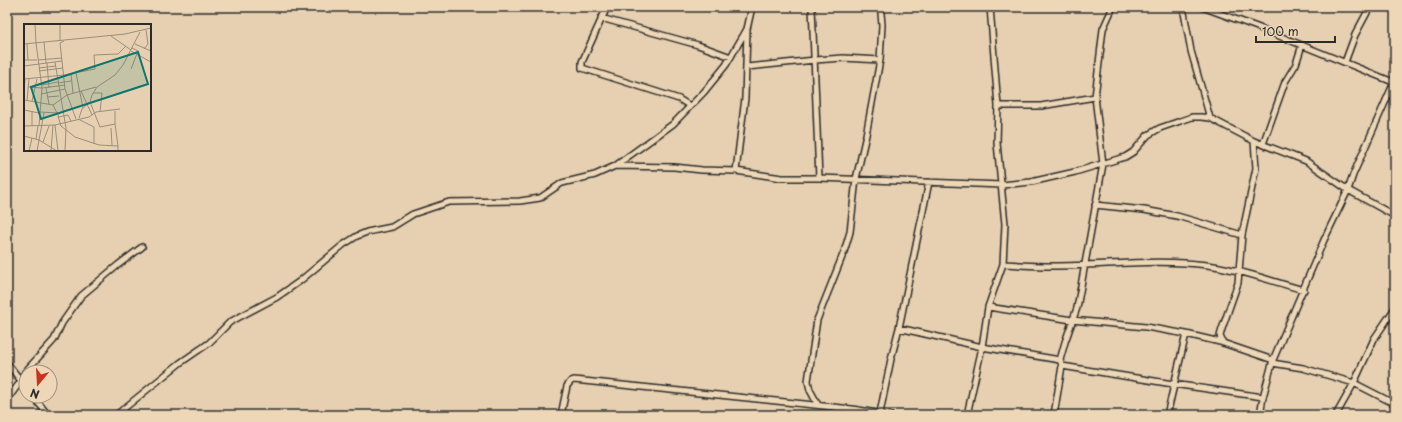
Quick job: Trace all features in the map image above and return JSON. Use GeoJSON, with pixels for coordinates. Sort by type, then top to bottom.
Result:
{"type":"FeatureCollection","features":[{"type":"Feature","properties":{"kind":"street"},"geometry":{"type":"LineString","coordinates":[[607,7],[582,62],[582,68],[679,99],[690,106]]}},
{"type":"Feature","properties":{"kind":"street"},"geometry":{"type":"LineString","coordinates":[[736,171],[745,98],[747,29],[752,7]]}},
{"type":"Feature","properties":{"kind":"street"},"geometry":{"type":"LineString","coordinates":[[812,7],[819,178]]}},
{"type":"Feature","properties":{"kind":"street"},"geometry":{"type":"LineString","coordinates":[[818,405],[810,390],[808,381],[817,320],[844,252],[850,232],[856,179],[880,60],[882,25],[879,7]]}},
{"type":"Feature","properties":{"kind":"street"},"geometry":{"type":"LineString","coordinates":[[967,415],[982,347],[988,308],[1003,264],[1005,224],[997,143],[998,106],[990,7]]}},
{"type":"Feature","properties":{"kind":"street"},"geometry":{"type":"LineString","coordinates":[[1054,415],[1062,366],[1060,360],[1077,308],[1089,234],[1103,164],[1095,97],[1103,29],[1113,7]]}},
{"type":"Feature","properties":{"kind":"street"},"geometry":{"type":"LineString","coordinates":[[1183,7],[1191,51],[1210,118]]}},
{"type":"Feature","properties":{"kind":"street"},"geometry":{"type":"LineString","coordinates":[[1202,7],[1258,27],[1394,81],[1353,175],[1348,190],[1324,240],[1304,290],[1272,362],[1260,415]]}},
{"type":"Feature","properties":{"kind":"street"},"geometry":{"type":"LineString","coordinates":[[1345,62],[1355,35],[1370,7]]}},
{"type":"Feature","properties":{"kind":"street"},"geometry":{"type":"LineString","coordinates":[[601,18],[698,45],[731,57]]}},
{"type":"Feature","properties":{"kind":"street"},"geometry":{"type":"LineString","coordinates":[[116,415],[180,363],[209,343],[230,322],[283,293],[300,281],[350,239],[366,232],[392,227],[413,214],[449,202],[520,201],[540,198],[562,183],[595,174],[615,166],[672,124],[704,92],[726,65],[747,29]]}},
{"type":"Feature","properties":{"kind":"street"},"geometry":{"type":"LineString","coordinates":[[1263,144],[1279,99],[1296,64],[1302,45]]}},
{"type":"Feature","properties":{"kind":"street"},"geometry":{"type":"LineString","coordinates":[[747,67],[843,58],[880,60]]}},
{"type":"Feature","properties":{"kind":"street"},"geometry":{"type":"LineString","coordinates":[[998,106],[1041,106],[1095,97]]}},
{"type":"Feature","properties":{"kind":"street"},"geometry":{"type":"LineString","coordinates":[[615,166],[674,167],[736,171],[782,178],[856,179],[1002,185],[1031,182],[1125,157],[1133,152],[1148,135],[1160,128],[1192,117],[1201,117],[1210,118],[1254,141],[1306,161],[1348,190],[1395,216]]}},
{"type":"Feature","properties":{"kind":"street"},"geometry":{"type":"LineString","coordinates":[[1223,343],[1220,336],[1238,283],[1242,235],[1256,168],[1254,141]]}},
{"type":"Feature","properties":{"kind":"street"},"geometry":{"type":"LineString","coordinates":[[880,413],[891,358],[900,328],[929,182]]}},
{"type":"Feature","properties":{"kind":"street"},"geometry":{"type":"LineString","coordinates":[[1095,205],[1144,210],[1177,216],[1242,235]]}},
{"type":"Feature","properties":{"kind":"street"},"geometry":{"type":"LineString","coordinates":[[32,364],[54,340],[62,323],[82,296],[118,265],[142,247]]}},
{"type":"Feature","properties":{"kind":"street"},"geometry":{"type":"LineString","coordinates":[[1003,264],[1054,266],[1176,262],[1222,267],[1304,290]]}},
{"type":"Feature","properties":{"kind":"street"},"geometry":{"type":"LineString","coordinates":[[988,308],[1072,320],[1146,327],[1186,334],[1223,343],[1272,362],[1303,368],[1354,383],[1395,404]]}},
{"type":"Feature","properties":{"kind":"street"},"geometry":{"type":"LineString","coordinates":[[1336,415],[1354,383],[1374,339],[1395,308]]}},
{"type":"Feature","properties":{"kind":"street"},"geometry":{"type":"LineString","coordinates":[[900,328],[982,347],[1060,360]]}},
{"type":"Feature","properties":{"kind":"street"},"geometry":{"type":"LineString","coordinates":[[1167,415],[1173,384],[1186,334]]}},
{"type":"Feature","properties":{"kind":"street"},"geometry":{"type":"LineString","coordinates":[[7,363],[18,377]]}},
{"type":"Feature","properties":{"kind":"street"},"geometry":{"type":"LineString","coordinates":[[1062,366],[1263,397]]}},
{"type":"Feature","properties":{"kind":"street"},"geometry":{"type":"LineString","coordinates":[[561,415],[567,386],[571,380],[818,405],[890,415]]}},
{"type":"Feature","properties":{"kind":"street"},"geometry":{"type":"LineString","coordinates":[[7,400],[18,385]]}},
{"type":"Feature","properties":{"kind":"street"},"geometry":{"type":"LineString","coordinates":[[39,404],[48,415]]}}]}
